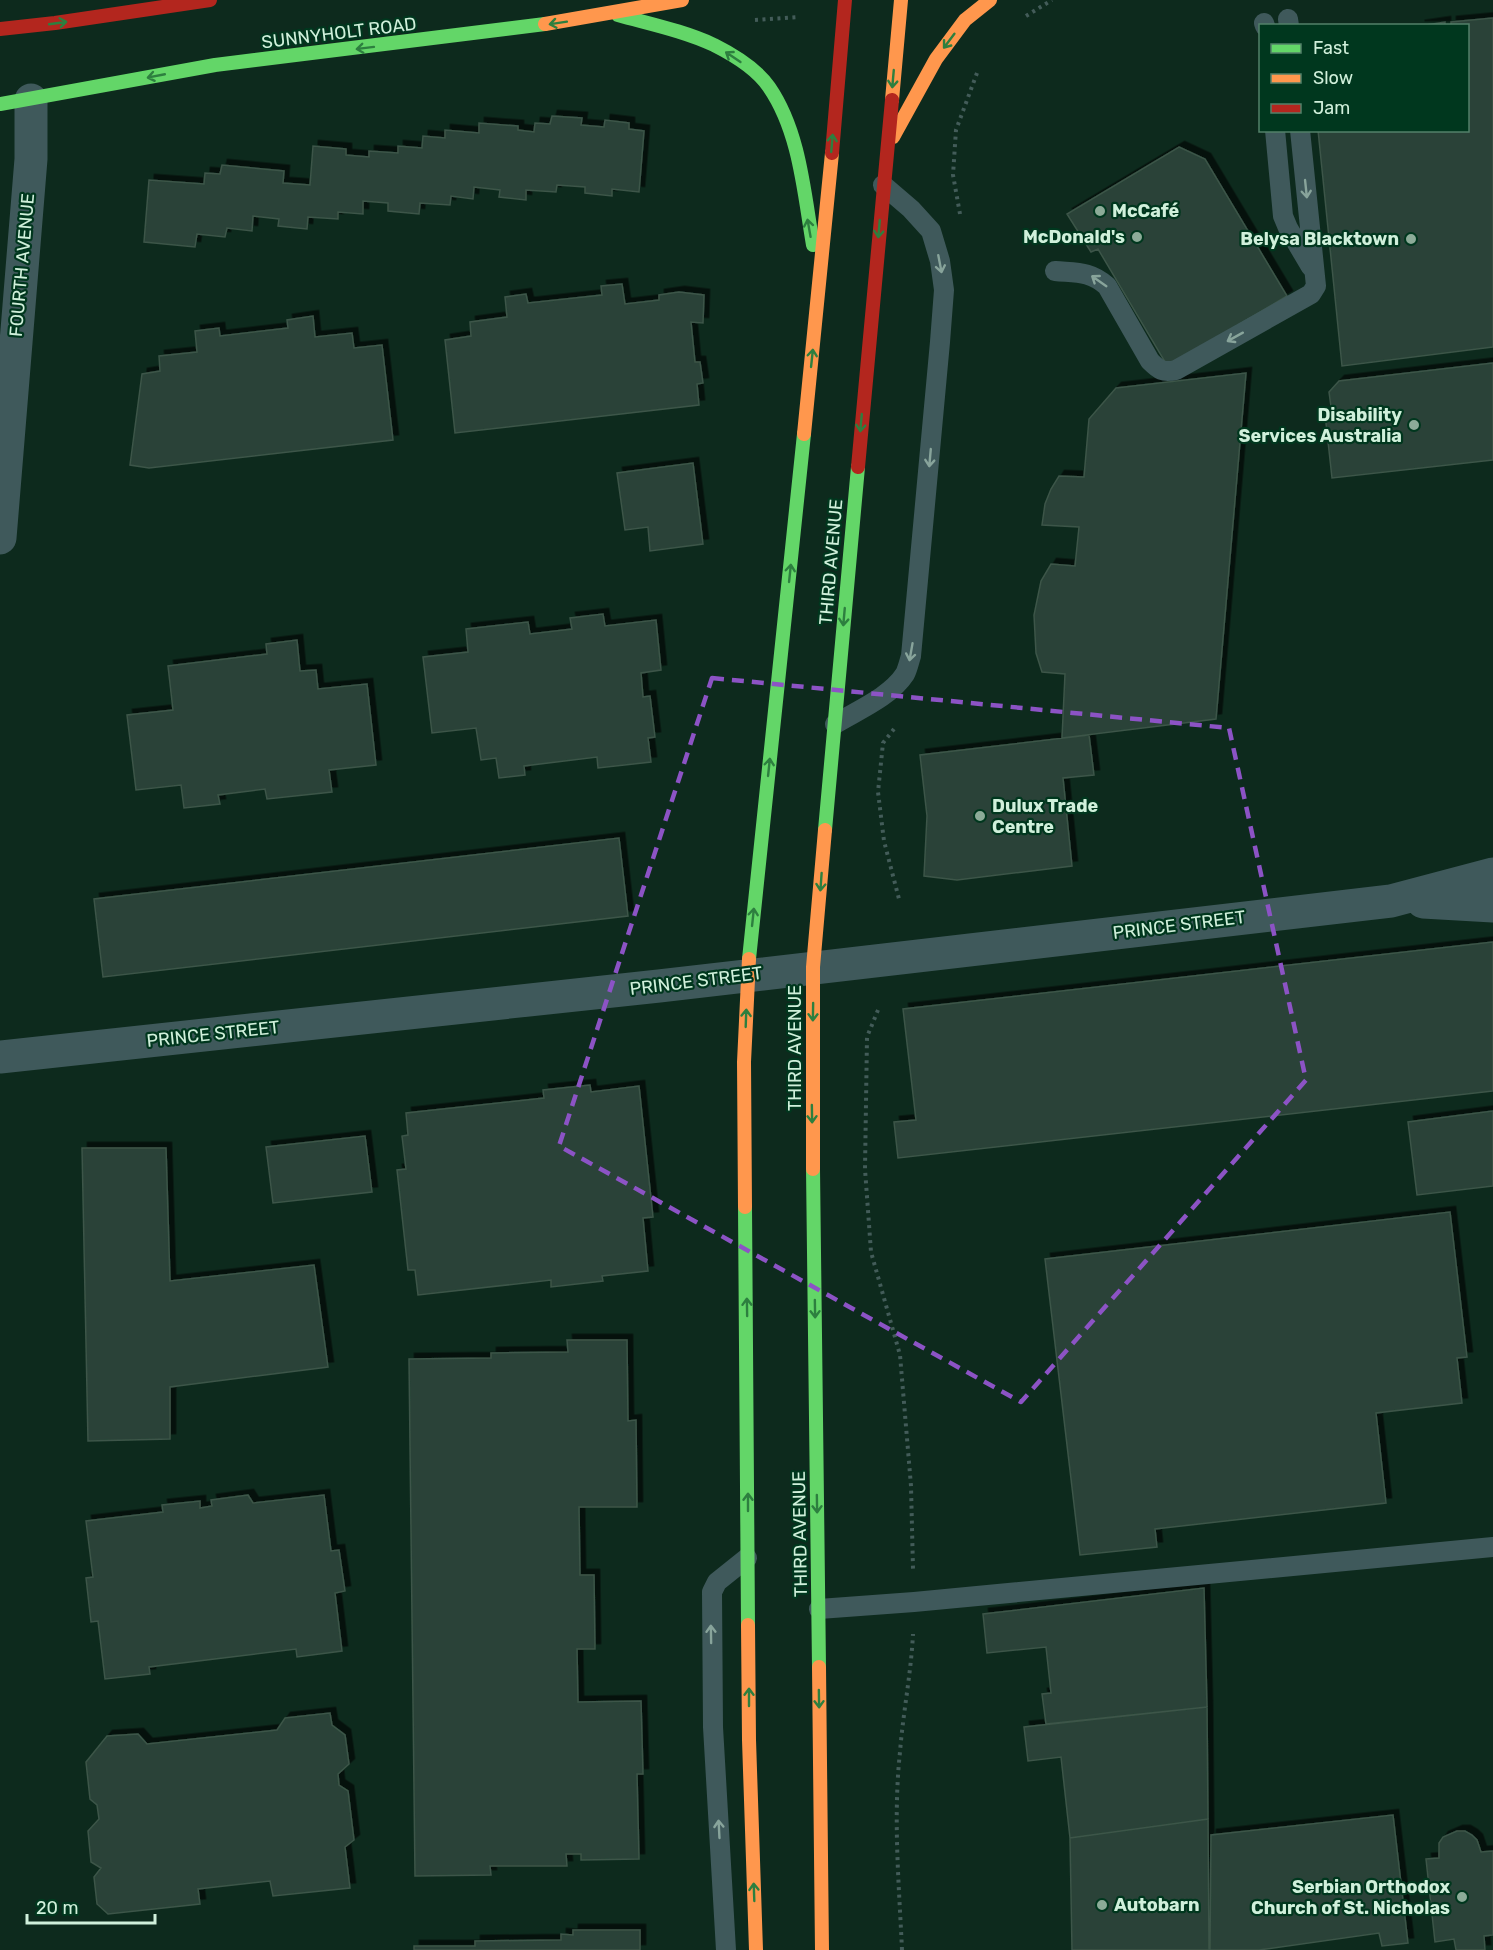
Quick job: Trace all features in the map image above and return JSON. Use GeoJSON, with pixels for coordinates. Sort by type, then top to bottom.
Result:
{"type":"FeatureCollection","features":[{"type":"Feature","properties":{"kind":"main road"},"geometry":{"type":"LineString","coordinates":[[0,29],[210,0]]}},
{"type":"Feature","properties":{"kind":"main road","name":"SUNNYHOLT ROAD"},"geometry":{"type":"LineString","coordinates":[[15,102],[214,66],[500,32],[616,14],[682,0]]}},
{"type":"Feature","properties":{"kind":"main road"},"geometry":{"type":"LineString","coordinates":[[756,1950],[749,1740],[747,1558],[744,1074],[747,975],[820,285],[845,0]]}},
{"type":"Feature","properties":{"kind":"main road","name":"THIRD AVENUE"},"geometry":{"type":"LineString","coordinates":[[822,1950],[812,1056],[813,968],[901,0]]}},
{"type":"Feature","properties":{"kind":"main road","name":"THIRD AVENUE"},"geometry":{"type":"LineString","coordinates":[[886,150],[936,59],[964,20],[990,0]]}},
{"type":"Feature","properties":{"kind":"main road"},"geometry":{"type":"LineString","coordinates":[[616,14],[673,31],[718,48],[758,74],[769,87],[786,118],[820,285]]}},
{"type":"Feature","properties":{"kind":"street","name":"FOURTH AVENUE"},"geometry":{"type":"LineString","coordinates":[[0,538],[31,159],[15,102]]}},
{"type":"Feature","properties":{"kind":"street","name":"PRINCE STREET"},"geometry":{"type":"LineString","coordinates":[[0,1057],[813,968],[1391,901],[1493,874]]}},
{"type":"Feature","properties":{"kind":"street","name":"PRINCE STREET"},"geometry":{"type":"LineString","coordinates":[[1391,901],[1493,906]]}},
{"type":"Feature","properties":{"kind":"lane"},"geometry":{"type":"LineString","coordinates":[[1275,132],[1283,216],[1315,273]]}},
{"type":"Feature","properties":{"kind":"lane"},"geometry":{"type":"LineString","coordinates":[[1055,271],[1086,273],[1107,286],[1150,361],[1158,370],[1166,373],[1176,370],[1311,294],[1316,286],[1300,132]]}},
{"type":"Feature","properties":{"kind":"lane"},"geometry":{"type":"LineString","coordinates":[[835,724],[898,682],[906,672],[911,656],[940,342],[944,290],[940,261],[931,231],[911,209],[883,186]]}},
{"type":"Feature","properties":{"kind":"lane"},"geometry":{"type":"LineString","coordinates":[[819,1609],[1493,1547]]}},
{"type":"Feature","properties":{"kind":"lane"},"geometry":{"type":"LineString","coordinates":[[726,1950],[713,1727],[712,1592],[717,1581],[747,1558]]}},
{"type":"Feature","properties":{"kind":"path"},"geometry":{"type":"LineString","coordinates":[[755,20],[798,17]]}},
{"type":"Feature","properties":{"kind":"path"},"geometry":{"type":"LineString","coordinates":[[878,1010],[867,1037],[865,1169],[871,1252],[900,1354],[911,1486],[914,1602],[910,1675],[900,1753],[896,1820],[902,1950]]}},
{"type":"Feature","properties":{"kind":"highlighted area"},"geometry":{"type":"Polygon","coordinates":[[[712,678],[1229,728],[1306,1080],[1021,1402],[559,1146],[712,678]]]}},
{"type":"Feature","properties":{"kind":"building","name":"Belysa Blacktown"},"geometry":{"type":"Polygon","coordinates":[[[1493,18],[1493,347],[1342,366],[1318,132],[1469,132],[1469,24],[1451,24],[1451,22],[1493,18]]]}},
{"type":"Feature","properties":{"kind":"building"},"geometry":{"type":"Polygon","coordinates":[[[552,116],[582,118],[581,125],[604,127],[605,120],[629,123],[629,129],[644,131],[639,192],[612,189],[612,196],[585,193],[585,187],[557,185],[556,192],[526,190],[526,200],[499,197],[500,190],[474,187],[473,199],[451,196],[450,205],[420,203],[419,214],[388,211],[388,203],[363,201],[363,214],[338,212],[338,219],[308,217],[307,229],[278,226],[279,219],[253,216],[252,231],[227,228],[225,237],[197,234],[195,247],[144,242],[149,180],[204,184],[205,173],[220,174],[222,165],[284,171],[283,183],[310,185],[313,146],[346,149],[346,155],[369,157],[369,151],[398,153],[398,146],[422,148],[423,136],[445,138],[445,130],[479,133],[479,123],[518,126],[518,130],[534,132],[535,123],[550,124],[552,116]]]}},
{"type":"Feature","properties":{"kind":"building"},"geometry":{"type":"Polygon","coordinates":[[[1179,147],[1205,159],[1287,296],[1168,367],[1098,249],[1091,252],[1067,214],[1179,147]]]}},
{"type":"Feature","properties":{"kind":"building"},"geometry":{"type":"Polygon","coordinates":[[[622,284],[625,304],[659,300],[659,295],[679,292],[704,295],[703,323],[691,322],[695,362],[700,362],[703,383],[697,384],[699,405],[455,433],[445,340],[471,336],[470,322],[507,317],[505,297],[526,294],[528,303],[602,295],[601,286],[622,284]]]}},
{"type":"Feature","properties":{"kind":"building"},"geometry":{"type":"Polygon","coordinates":[[[313,316],[315,337],[352,333],[354,348],[382,345],[393,440],[149,468],[130,465],[142,374],[160,371],[159,356],[197,352],[195,331],[219,328],[220,336],[288,328],[287,320],[313,316]]]}},
{"type":"Feature","properties":{"kind":"building"},"geometry":{"type":"Polygon","coordinates":[[[1493,363],[1493,460],[1332,478],[1325,414],[1332,414],[1329,392],[1339,381],[1493,363]]]}},
{"type":"Feature","properties":{"kind":"building"},"geometry":{"type":"Polygon","coordinates":[[[1246,373],[1216,719],[1062,738],[1065,674],[1042,672],[1036,653],[1034,615],[1041,581],[1051,564],[1075,566],[1079,527],[1042,525],[1045,504],[1051,489],[1059,476],[1084,477],[1089,419],[1116,388],[1246,373]]]}},
{"type":"Feature","properties":{"kind":"building"},"geometry":{"type":"Polygon","coordinates":[[[693,463],[703,544],[650,551],[648,527],[625,530],[617,473],[693,463]]]}},
{"type":"Feature","properties":{"kind":"building"},"geometry":{"type":"Polygon","coordinates":[[[603,614],[605,626],[656,620],[661,670],[641,673],[643,697],[650,696],[655,737],[648,738],[651,762],[598,768],[597,757],[524,766],[525,775],[499,778],[496,758],[481,760],[476,728],[432,733],[423,657],[468,652],[466,629],[528,622],[530,634],[572,629],[570,618],[603,614]]]}},
{"type":"Feature","properties":{"kind":"building"},"geometry":{"type":"Polygon","coordinates":[[[297,640],[300,671],[316,670],[318,689],[367,684],[376,765],[329,770],[332,792],[267,799],[265,789],[218,795],[220,804],[184,808],[181,785],[136,790],[127,715],[173,710],[168,666],[267,654],[266,644],[297,640]]]}},
{"type":"Feature","properties":{"kind":"building"},"geometry":{"type":"Polygon","coordinates":[[[1089,735],[1094,775],[1063,778],[1072,866],[957,880],[924,876],[927,816],[920,755],[1089,735]]]}},
{"type":"Feature","properties":{"kind":"building"},"geometry":{"type":"Polygon","coordinates":[[[619,838],[628,916],[103,977],[94,899],[619,838]]]}},
{"type":"Feature","properties":{"kind":"building"},"geometry":{"type":"Polygon","coordinates":[[[1493,942],[1493,1091],[898,1158],[894,1122],[916,1120],[903,1009],[1493,942]]]}},
{"type":"Feature","properties":{"kind":"building"},"geometry":{"type":"Polygon","coordinates":[[[590,1085],[591,1092],[639,1086],[653,1217],[643,1218],[648,1271],[602,1276],[603,1281],[551,1287],[551,1280],[418,1295],[415,1270],[408,1270],[397,1170],[406,1169],[402,1136],[408,1135],[406,1113],[544,1098],[543,1090],[590,1085]]]}},
{"type":"Feature","properties":{"kind":"building"},"geometry":{"type":"Polygon","coordinates":[[[1493,1111],[1493,1186],[1417,1195],[1408,1122],[1493,1111]]]}},
{"type":"Feature","properties":{"kind":"building"},"geometry":{"type":"Polygon","coordinates":[[[365,1136],[372,1192],[273,1203],[266,1147],[365,1136]]]}},
{"type":"Feature","properties":{"kind":"building"},"geometry":{"type":"Polygon","coordinates":[[[82,1148],[166,1148],[170,1281],[314,1265],[328,1367],[170,1387],[170,1439],[88,1441],[82,1148]]]}},
{"type":"Feature","properties":{"kind":"building"},"geometry":{"type":"Polygon","coordinates":[[[1450,1212],[1467,1357],[1457,1358],[1462,1403],[1376,1413],[1386,1503],[1155,1529],[1157,1547],[1080,1555],[1045,1259],[1450,1212]]]}},
{"type":"Feature","properties":{"kind":"building"},"geometry":{"type":"Polygon","coordinates":[[[567,1340],[627,1340],[628,1421],[636,1420],[637,1507],[579,1507],[580,1575],[594,1575],[595,1649],[577,1649],[578,1702],[641,1701],[643,1774],[637,1774],[639,1859],[581,1860],[581,1854],[566,1854],[567,1866],[490,1866],[491,1875],[415,1876],[409,1359],[491,1358],[491,1353],[568,1352],[567,1340]]]}},
{"type":"Feature","properties":{"kind":"building"},"geometry":{"type":"Polygon","coordinates":[[[248,1495],[253,1503],[324,1495],[331,1551],[339,1550],[345,1591],[335,1593],[342,1651],[297,1657],[296,1649],[149,1667],[150,1674],[105,1679],[98,1621],[91,1622],[86,1578],[93,1577],[86,1521],[163,1512],[162,1505],[200,1501],[200,1508],[212,1506],[211,1500],[248,1495]]]}},
{"type":"Feature","properties":{"kind":"building"},"geometry":{"type":"Polygon","coordinates":[[[1204,1588],[1207,1707],[1046,1724],[1042,1694],[1051,1693],[1046,1647],[987,1653],[983,1614],[1204,1588]]]}},
{"type":"Feature","properties":{"kind":"building"},"geometry":{"type":"Polygon","coordinates":[[[1207,1707],[1208,1819],[1070,1838],[1061,1757],[1028,1761],[1024,1727],[1207,1707]]]}},
{"type":"Feature","properties":{"kind":"building"},"geometry":{"type":"Polygon","coordinates":[[[330,1713],[332,1725],[345,1735],[349,1764],[338,1774],[339,1785],[348,1791],[354,1840],[345,1847],[350,1888],[273,1896],[270,1881],[198,1889],[200,1904],[108,1914],[97,1904],[94,1877],[101,1868],[91,1862],[88,1831],[99,1819],[97,1805],[90,1799],[86,1762],[107,1736],[138,1734],[147,1744],[277,1730],[285,1718],[330,1713]]]}},
{"type":"Feature","properties":{"kind":"building"},"geometry":{"type":"Polygon","coordinates":[[[1393,1815],[1408,1943],[1382,1946],[1379,1933],[1259,1950],[1210,1950],[1211,1835],[1393,1815]]]}},
{"type":"Feature","properties":{"kind":"building"},"geometry":{"type":"Polygon","coordinates":[[[1208,1819],[1209,1950],[1072,1950],[1070,1838],[1208,1819]]]}},
{"type":"Feature","properties":{"kind":"building","name":"Serbian Orthodox Church of St. Nicholas"},"geometry":{"type":"Polygon","coordinates":[[[1457,1831],[1465,1831],[1472,1835],[1477,1840],[1481,1852],[1493,1851],[1493,1935],[1484,1936],[1485,1950],[1456,1950],[1454,1939],[1435,1942],[1426,1859],[1439,1858],[1439,1843],[1443,1837],[1457,1831]]]}},
{"type":"Feature","properties":{"kind":"building"},"geometry":{"type":"Polygon","coordinates":[[[573,1930],[640,1930],[640,1950],[414,1950],[414,1946],[475,1946],[475,1941],[561,1940],[561,1934],[573,1935],[573,1930]]]}},
{"type":"Feature","properties":{"kind":"traffic: fast"},"geometry":{"type":"LineString","coordinates":[[618,15],[703,40],[729,53],[764,80],[788,123],[794,143],[813,245]]}},
{"type":"Feature","properties":{"kind":"traffic: fast"},"geometry":{"type":"LineString","coordinates":[[0,104],[215,65],[545,24]]}},
{"type":"Feature","properties":{"kind":"traffic: fast"},"geometry":{"type":"LineString","coordinates":[[749,959],[804,434]]}},
{"type":"Feature","properties":{"kind":"traffic: fast"},"geometry":{"type":"LineString","coordinates":[[825,830],[858,467]]}},
{"type":"Feature","properties":{"kind":"traffic: fast"},"geometry":{"type":"LineString","coordinates":[[813,1169],[819,1667]]}},
{"type":"Feature","properties":{"kind":"traffic: fast"},"geometry":{"type":"LineString","coordinates":[[745,1207],[748,1625]]}},
{"type":"Feature","properties":{"kind":"traffic: slow"},"geometry":{"type":"LineString","coordinates":[[545,24],[682,0]]}},
{"type":"Feature","properties":{"kind":"traffic: slow"},"geometry":{"type":"LineString","coordinates":[[892,100],[901,0]]}},
{"type":"Feature","properties":{"kind":"traffic: slow"},"geometry":{"type":"LineString","coordinates":[[893,137],[936,59],[965,20],[990,0]]}},
{"type":"Feature","properties":{"kind":"traffic: slow"},"geometry":{"type":"LineString","coordinates":[[804,434],[832,153]]}},
{"type":"Feature","properties":{"kind":"traffic: slow"},"geometry":{"type":"LineString","coordinates":[[813,1169],[813,967],[825,830]]}},
{"type":"Feature","properties":{"kind":"traffic: slow"},"geometry":{"type":"LineString","coordinates":[[745,1207],[744,1062],[749,959]]}},
{"type":"Feature","properties":{"kind":"traffic: slow"},"geometry":{"type":"LineString","coordinates":[[748,1625],[749,1740],[756,1950]]}},
{"type":"Feature","properties":{"kind":"traffic: slow"},"geometry":{"type":"LineString","coordinates":[[819,1667],[822,1950]]}},
{"type":"Feature","properties":{"kind":"traffic: jam"},"geometry":{"type":"LineString","coordinates":[[0,29],[210,0]]}},
{"type":"Feature","properties":{"kind":"traffic: jam"},"geometry":{"type":"LineString","coordinates":[[832,153],[845,0]]}},
{"type":"Feature","properties":{"kind":"traffic: jam"},"geometry":{"type":"LineString","coordinates":[[858,467],[892,100]]}},
{"type":"Feature","properties":{"kind":"place","name":"McCafé"},"geometry":{"type":"Point","coordinates":[1100,211]}},
{"type":"Feature","properties":{"kind":"place","name":"McDonald's"},"geometry":{"type":"Point","coordinates":[1137,237]}},
{"type":"Feature","properties":{"kind":"place","name":"Belysa Blacktown"},"geometry":{"type":"Point","coordinates":[1411,239]}},
{"type":"Feature","properties":{"kind":"place","name":"Disability Services Australia"},"geometry":{"type":"Point","coordinates":[1414,425]}},
{"type":"Feature","properties":{"kind":"place","name":"Dulux Trade Centre"},"geometry":{"type":"Point","coordinates":[980,816]}},
{"type":"Feature","properties":{"kind":"place","name":"Serbian Orthodox Church of St. Nicholas"},"geometry":{"type":"Point","coordinates":[1462,1897]}},
{"type":"Feature","properties":{"kind":"place","name":"Autobarn"},"geometry":{"type":"Point","coordinates":[1102,1905]}}]}
